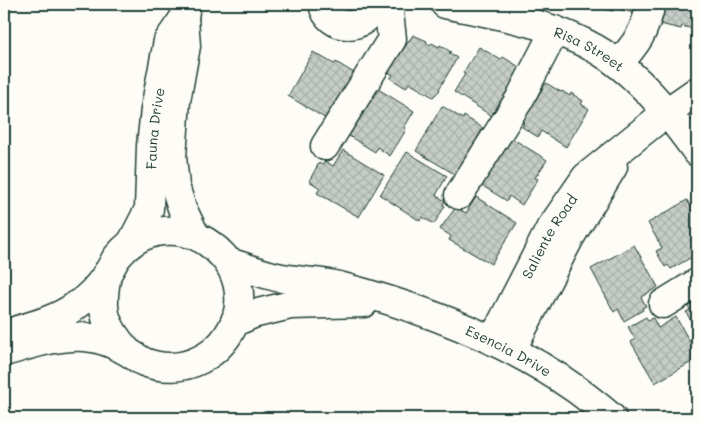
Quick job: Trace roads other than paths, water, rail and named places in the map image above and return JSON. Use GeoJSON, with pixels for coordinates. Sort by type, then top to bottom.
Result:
{"type":"FeatureCollection","features":[{"type":"Feature","properties":{"kind":"street"},"geometry":{"type":"LineString","coordinates":[[323,4],[331,20],[350,26],[360,23],[367,17],[373,4]]}},
{"type":"Feature","properties":{"kind":"street"},"geometry":{"type":"LineString","coordinates":[[326,146],[392,38],[388,4]]}},
{"type":"Feature","properties":{"kind":"street","name":"Risa Street"},"geometry":{"type":"LineString","coordinates":[[445,4],[509,10],[590,46],[618,64],[667,112],[697,152]]}},
{"type":"Feature","properties":{"kind":"street"},"geometry":{"type":"LineString","coordinates":[[618,64],[637,43],[646,26],[651,4]]}},
{"type":"Feature","properties":{"kind":"street","name":"Fauna Drive"},"geometry":{"type":"LineString","coordinates":[[185,11],[186,46],[176,101],[172,158],[176,186],[182,208],[195,235]]}},
{"type":"Feature","properties":{"kind":"street","name":"Fauna Drive"},"geometry":{"type":"LineString","coordinates":[[132,242],[149,209],[151,146],[155,109],[168,41],[185,11]]}},
{"type":"Feature","properties":{"kind":"street"},"geometry":{"type":"LineString","coordinates":[[459,195],[519,100],[555,30]]}},
{"type":"Feature","properties":{"kind":"street","name":"Saliente Road"},"geometry":{"type":"LineString","coordinates":[[502,345],[550,229],[586,177],[667,112],[697,91]]}},
{"type":"Feature","properties":{"kind":"street","name":"Esencia Drive"},"geometry":{"type":"LineString","coordinates":[[4,334],[36,324],[74,308],[107,274],[117,256],[132,242],[152,233],[174,230],[195,235],[214,246],[228,262],[237,282],[239,309],[235,322],[226,338],[213,352],[197,362],[179,367],[160,366],[142,361],[102,340],[84,337],[64,338],[4,352]]}},
{"type":"Feature","properties":{"kind":"street","name":"Esencia Drive"},"geometry":{"type":"LineString","coordinates":[[228,262],[280,278],[336,285],[433,316],[502,345],[554,373],[612,418]]}},
{"type":"Feature","properties":{"kind":"street","name":"Esencia Drive"},"geometry":{"type":"LineString","coordinates":[[107,274],[103,294],[104,316],[112,335],[126,351]]}},
{"type":"Feature","properties":{"kind":"street"},"geometry":{"type":"LineString","coordinates":[[663,304],[697,283]]}},
{"type":"Feature","properties":{"kind":"street","name":"Esencia Drive"},"geometry":{"type":"LineString","coordinates":[[235,322],[253,314],[291,305],[395,303]]}}]}
